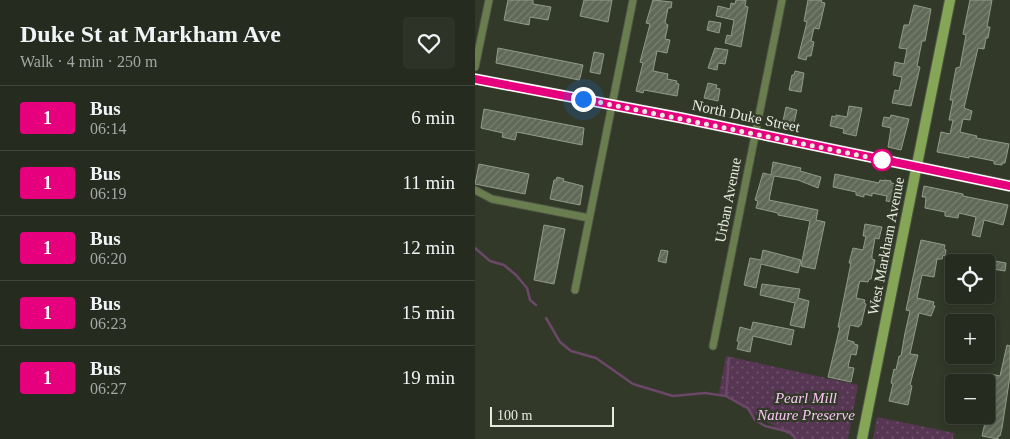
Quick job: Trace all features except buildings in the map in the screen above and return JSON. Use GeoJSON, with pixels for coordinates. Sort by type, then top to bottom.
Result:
{"type":"FeatureCollection","features":[{"type":"Feature","properties":{"kind":"main road","name":"West Markham Avenue"},"geometry":{"type":"LineString","coordinates":[[862,439],[950,0]]}},
{"type":"Feature","properties":{"kind":"main road","name":"North Duke Street"},"geometry":{"type":"LineString","coordinates":[[475,79],[612,104],[1010,186]]}},
{"type":"Feature","properties":{"kind":"street"},"geometry":{"type":"LineString","coordinates":[[475,67],[489,0]]}},
{"type":"Feature","properties":{"kind":"street"},"geometry":{"type":"LineString","coordinates":[[575,290],[633,0]]}},
{"type":"Feature","properties":{"kind":"street","name":"Urban Avenue"},"geometry":{"type":"LineString","coordinates":[[713,346],[783,0]]}},
{"type":"Feature","properties":{"kind":"street"},"geometry":{"type":"LineString","coordinates":[[475,190],[492,199],[589,218]]}},
{"type":"Feature","properties":{"kind":"green space","name":"Pearl Mill Nature Preserve"},"geometry":{"type":"Polygon","coordinates":[[[726,356],[858,385],[848,439],[796,439],[719,393],[726,356]]]}},
{"type":"Feature","properties":{"kind":"green space","name":"Pearl Mill Nature Preserve"},"geometry":{"type":"Polygon","coordinates":[[[877,417],[954,433],[953,439],[873,439],[877,417]]]}},
{"type":"Feature","properties":{"kind":"waterway"},"geometry":{"type":"LineString","coordinates":[[475,248],[490,261],[504,265],[516,275],[527,288],[530,300],[536,305]]}},
{"type":"Feature","properties":{"kind":"waterway"},"geometry":{"type":"LineString","coordinates":[[546,318],[560,342],[571,351],[596,358],[633,384],[673,396],[705,393],[726,396],[748,408],[755,420],[765,426],[790,432],[796,439]]}},
{"type":"Feature","properties":{"kind":"waterway"},"geometry":{"type":"LineString","coordinates":[[726,396],[729,358]]}},
{"type":"Feature","properties":{"kind":"bus line","name":"1"},"geometry":{"type":"LineString","coordinates":[[475,79],[682,118],[1010,186]]}},
{"type":"Feature","properties":{"kind":"route"},"geometry":{"type":"LineString","coordinates":[[583,99],[882,160]]}}]}
